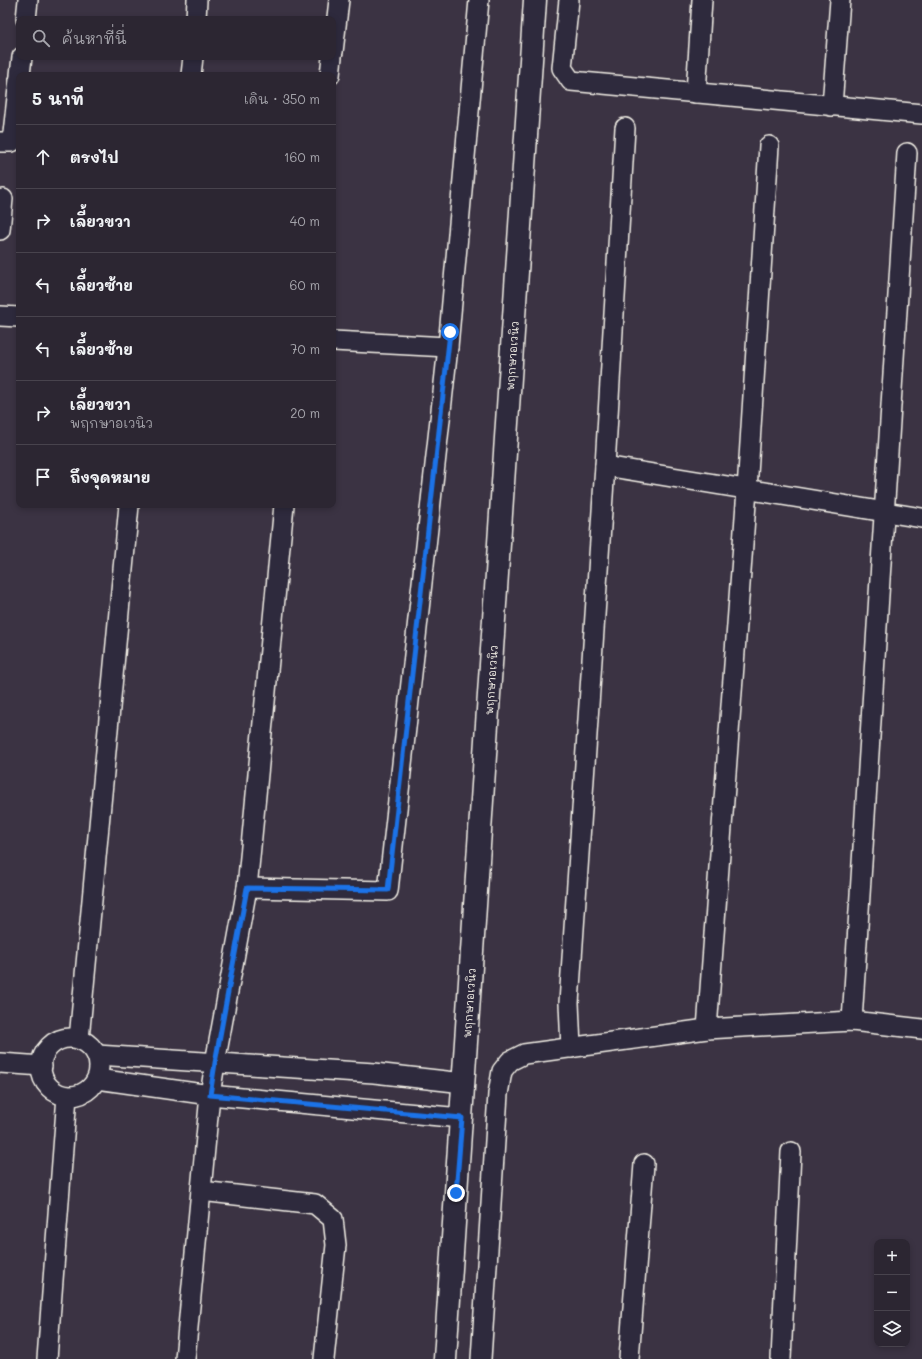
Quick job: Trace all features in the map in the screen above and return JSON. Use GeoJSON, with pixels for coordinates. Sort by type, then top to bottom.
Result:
{"type":"FeatureCollection","features":[{"type":"Feature","properties":{"kind":"street"},"geometry":{"type":"LineString","coordinates":[[26,16],[28,0]]}},
{"type":"Feature","properties":{"kind":"street"},"geometry":{"type":"LineString","coordinates":[[196,16],[197,0]]}},
{"type":"Feature","properties":{"kind":"street"},"geometry":{"type":"LineString","coordinates":[[336,26],[339,0]]}},
{"type":"Feature","properties":{"kind":"street"},"geometry":{"type":"LineString","coordinates":[[247,888],[388,890],[448,347],[479,0]]}},
{"type":"Feature","properties":{"kind":"street","name":"พฤกษาอเวนิว"},"geometry":{"type":"LineString","coordinates":[[445,1359],[535,0]]}},
{"type":"Feature","properties":{"kind":"street"},"geometry":{"type":"LineString","coordinates":[[569,0],[562,68],[571,81],[922,114]]}},
{"type":"Feature","properties":{"kind":"street"},"geometry":{"type":"LineString","coordinates":[[696,93],[702,0]]}},
{"type":"Feature","properties":{"kind":"street"},"geometry":{"type":"LineString","coordinates":[[832,106],[840,0]]}},
{"type":"Feature","properties":{"kind":"street"},"geometry":{"type":"LineString","coordinates":[[20,72],[22,60]]}},
{"type":"Feature","properties":{"kind":"street"},"geometry":{"type":"LineString","coordinates":[[191,72],[193,60]]}},
{"type":"Feature","properties":{"kind":"street"},"geometry":{"type":"LineString","coordinates":[[330,72],[332,60]]}},
{"type":"Feature","properties":{"kind":"street"},"geometry":{"type":"LineString","coordinates":[[0,142],[12,142],[16,107]]}},
{"type":"Feature","properties":{"kind":"street"},"geometry":{"type":"LineString","coordinates":[[571,1048],[569,1003],[605,466],[624,128]]}},
{"type":"Feature","properties":{"kind":"street"},"geometry":{"type":"LineString","coordinates":[[707,1029],[747,490],[768,146]]}},
{"type":"Feature","properties":{"kind":"street"},"geometry":{"type":"LineString","coordinates":[[852,1021],[907,153]]}},
{"type":"Feature","properties":{"kind":"street"},"geometry":{"type":"LineString","coordinates":[[0,230],[3,198]]}},
{"type":"Feature","properties":{"kind":"street"},"geometry":{"type":"LineString","coordinates":[[0,316],[16,317]]}},
{"type":"Feature","properties":{"kind":"street"},"geometry":{"type":"LineString","coordinates":[[336,341],[448,347]]}},
{"type":"Feature","properties":{"kind":"street"},"geometry":{"type":"LineString","coordinates":[[605,466],[922,518]]}},
{"type":"Feature","properties":{"kind":"street"},"geometry":{"type":"LineString","coordinates":[[79,1039],[129,508]]}},
{"type":"Feature","properties":{"kind":"street"},"geometry":{"type":"LineString","coordinates":[[185,1359],[210,1095],[247,888],[284,508]]}},
{"type":"Feature","properties":{"kind":"street"},"geometry":{"type":"LineString","coordinates":[[481,1359],[498,1094],[502,1071],[510,1061],[524,1054],[707,1029],[852,1021],[922,1029]]}},
{"type":"Feature","properties":{"kind":"street"},"geometry":{"type":"LineString","coordinates":[[70,1038],[79,1039],[92,1048],[97,1055],[99,1067],[97,1079],[92,1087],[84,1092],[76,1096],[67,1096],[52,1089],[46,1082],[43,1075],[43,1057],[54,1043],[70,1038]]}},
{"type":"Feature","properties":{"kind":"street"},"geometry":{"type":"LineString","coordinates":[[97,1055],[374,1073],[464,1083]]}},
{"type":"Feature","properties":{"kind":"street"},"geometry":{"type":"LineString","coordinates":[[0,1063],[42,1066]]}},
{"type":"Feature","properties":{"kind":"street"},"geometry":{"type":"LineString","coordinates":[[97,1079],[210,1095],[462,1118]]}},
{"type":"Feature","properties":{"kind":"street"},"geometry":{"type":"LineString","coordinates":[[48,1359],[67,1096]]}},
{"type":"Feature","properties":{"kind":"street"},"geometry":{"type":"LineString","coordinates":[[781,1359],[791,1152]]}},
{"type":"Feature","properties":{"kind":"street"},"geometry":{"type":"LineString","coordinates":[[630,1359],[644,1164]]}},
{"type":"Feature","properties":{"kind":"street"},"geometry":{"type":"LineString","coordinates":[[201,1191],[315,1204],[333,1219],[336,1245],[324,1359]]}},
{"type":"Feature","properties":{"kind":"route"},"geometry":{"type":"LineString","coordinates":[[450,332],[388,890],[247,888],[210,1095],[462,1118],[456,1193]]}}]}
